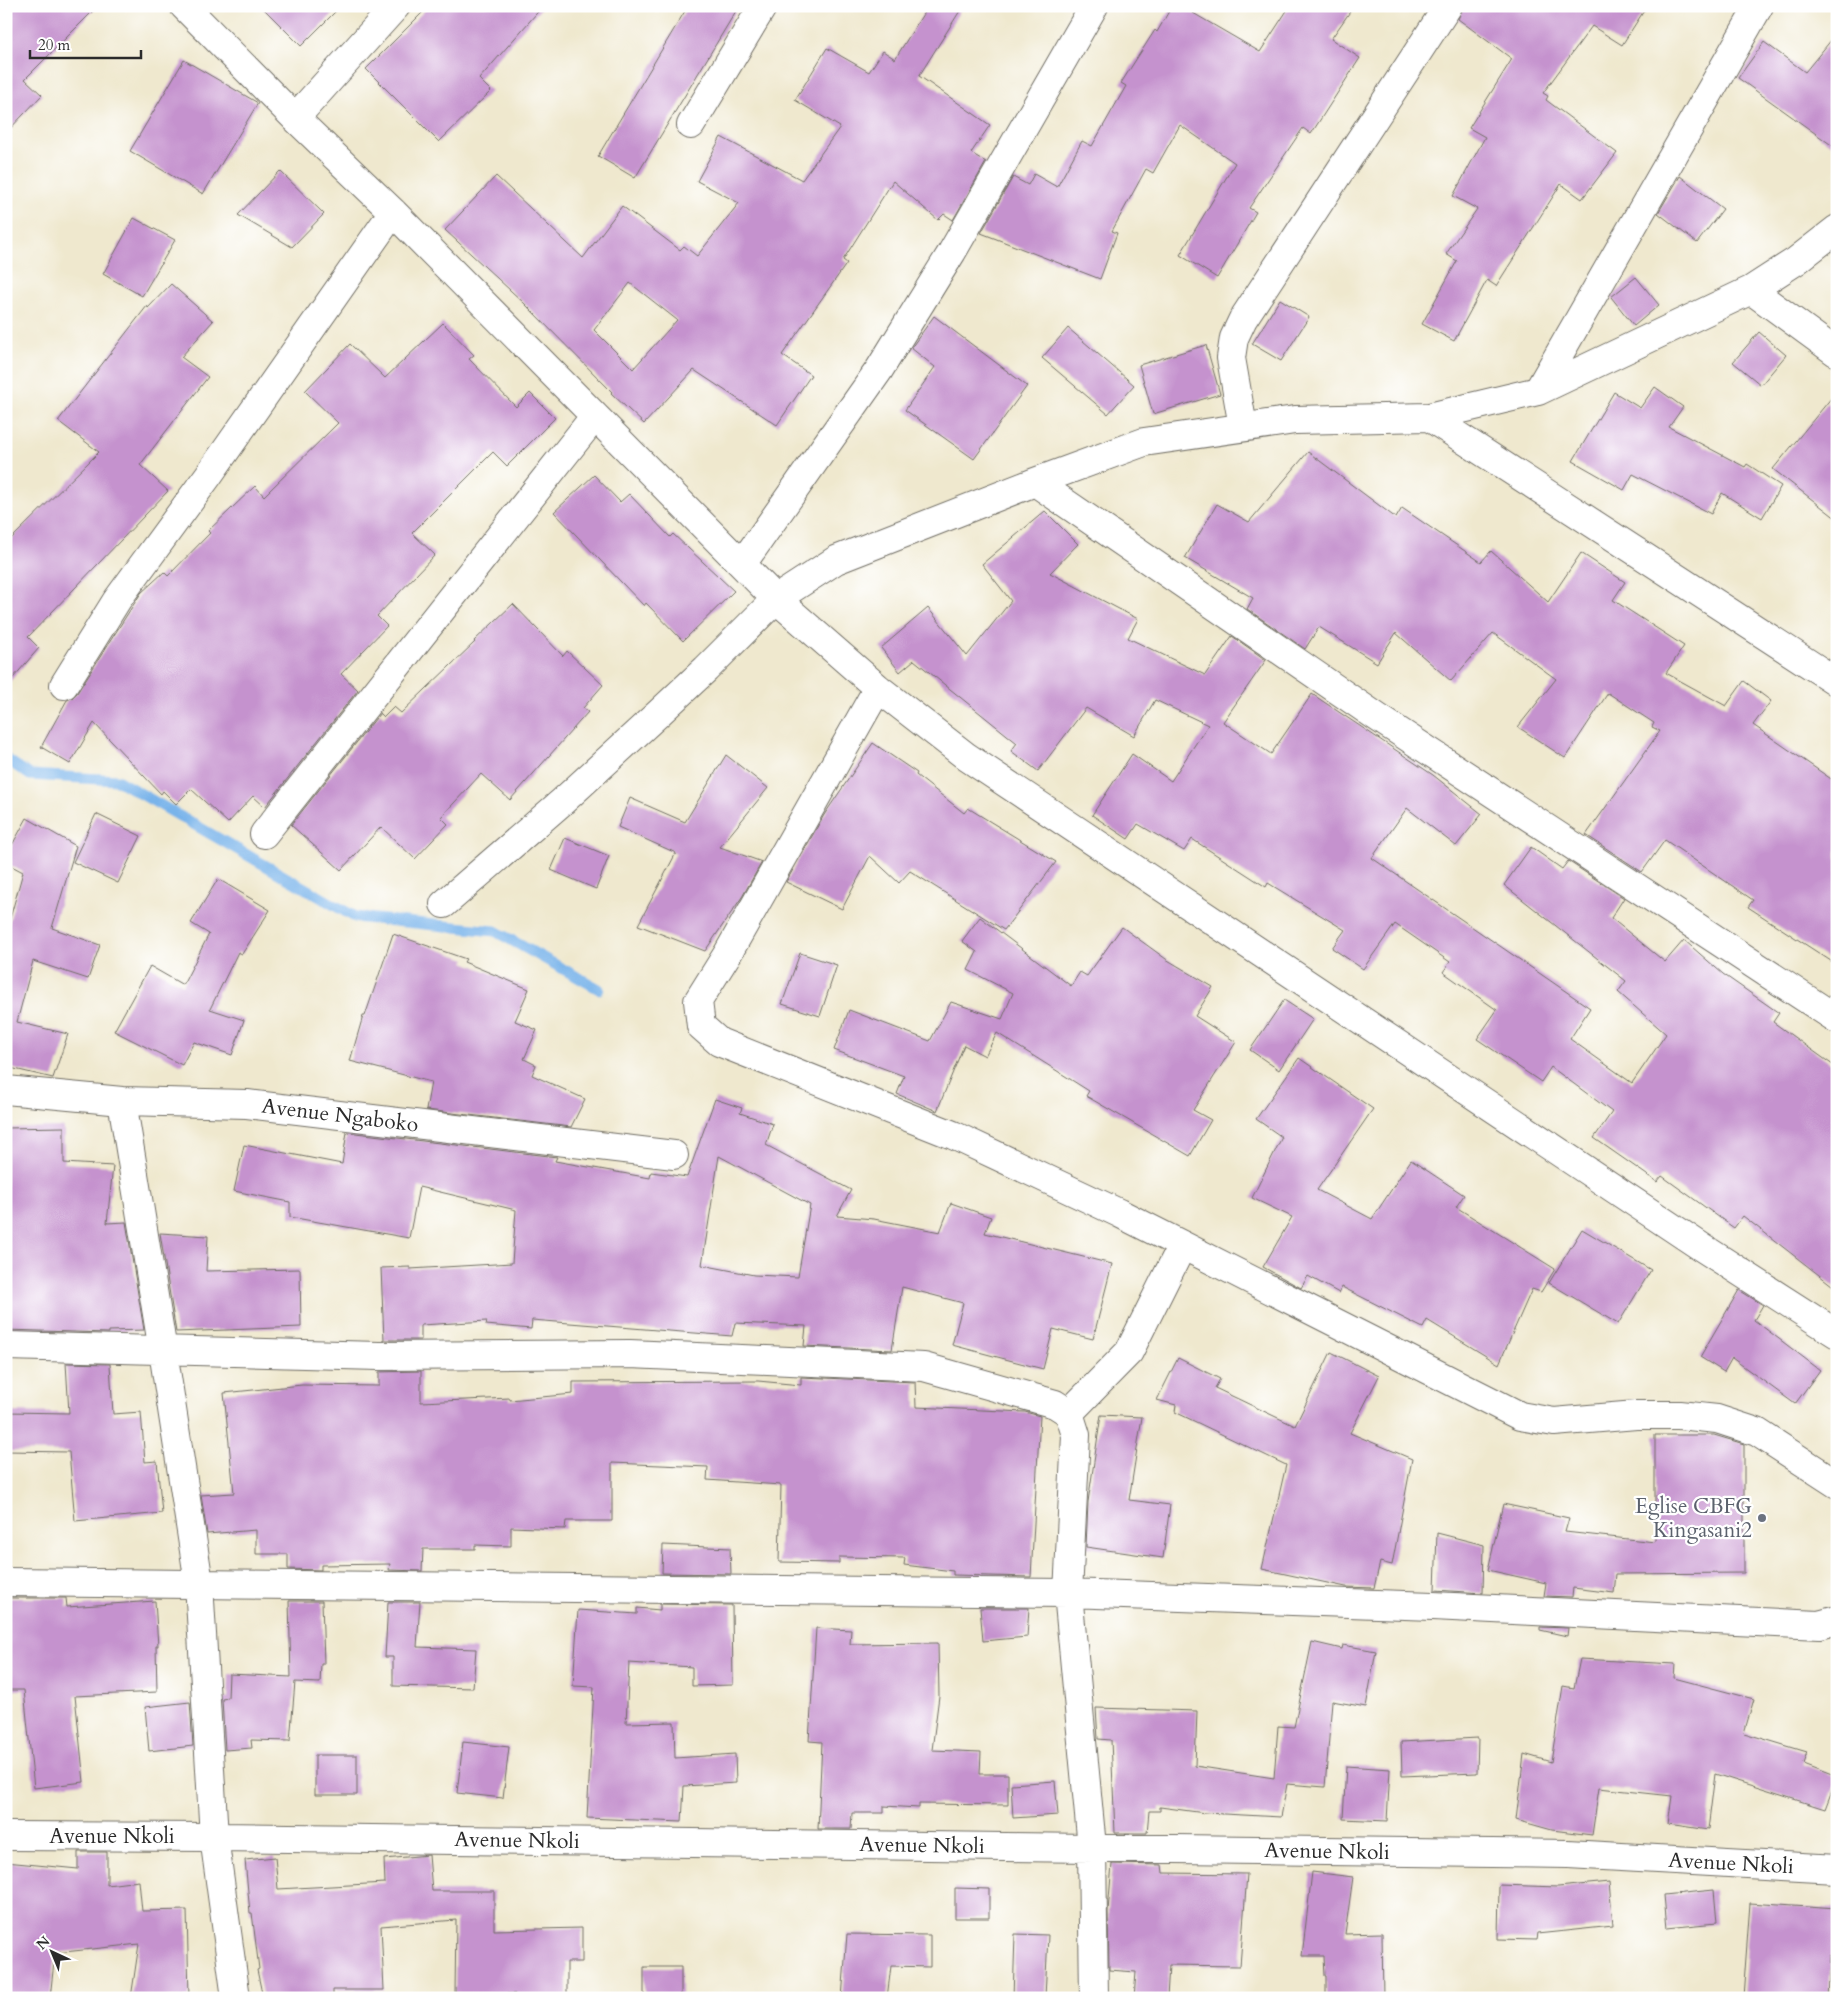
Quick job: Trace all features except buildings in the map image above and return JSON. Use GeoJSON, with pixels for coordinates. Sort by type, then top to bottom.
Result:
{"type":"FeatureCollection","features":[{"type":"Feature","properties":{"kind":"street"},"geometry":{"type":"LineString","coordinates":[[184,6],[295,118],[393,212],[776,599],[878,688],[975,762],[1703,1248],[1837,1334]]}},
{"type":"Feature","properties":{"kind":"street"},"geometry":{"type":"LineString","coordinates":[[295,118],[396,6]]}},
{"type":"Feature","properties":{"kind":"street"},"geometry":{"type":"LineString","coordinates":[[691,124],[762,6]]}},
{"type":"Feature","properties":{"kind":"street"},"geometry":{"type":"LineString","coordinates":[[742,564],[879,370],[952,252],[1094,6]]}},
{"type":"Feature","properties":{"kind":"street"},"geometry":{"type":"LineString","coordinates":[[1243,427],[1231,358],[1234,338],[1448,6]]}},
{"type":"Feature","properties":{"kind":"street"},"geometry":{"type":"LineString","coordinates":[[1538,391],[1759,6]]}},
{"type":"Feature","properties":{"kind":"street"},"geometry":{"type":"LineString","coordinates":[[64,685],[117,600],[208,476],[393,212]]}},
{"type":"Feature","properties":{"kind":"street"},"geometry":{"type":"LineString","coordinates":[[444,904],[563,801],[660,712],[776,599],[836,560],[1035,482],[1144,442],[1295,420],[1429,417],[1538,391],[1751,290],[1796,261],[1837,229]]}},
{"type":"Feature","properties":{"kind":"street"},"geometry":{"type":"LineString","coordinates":[[1751,290],[1837,353]]}},
{"type":"Feature","properties":{"kind":"street"},"geometry":{"type":"LineString","coordinates":[[264,834],[595,416]]}},
{"type":"Feature","properties":{"kind":"street"},"geometry":{"type":"LineString","coordinates":[[1429,417],[1837,682]]}},
{"type":"Feature","properties":{"kind":"street"},"geometry":{"type":"LineString","coordinates":[[1035,482],[1385,722],[1837,1018]]}},
{"type":"Feature","properties":{"kind":"street"},"geometry":{"type":"LineString","coordinates":[[878,688],[728,953],[698,1000],[701,1026],[719,1042],[953,1135],[1119,1213],[1520,1416],[1554,1422],[1636,1415],[1679,1415],[1717,1419],[1757,1432],[1837,1484]]}},
{"type":"Feature","properties":{"kind":"street","name":"Avenue Ngaboko"},"geometry":{"type":"LineString","coordinates":[[6,1090],[122,1101],[248,1104],[674,1155]]}},
{"type":"Feature","properties":{"kind":"street"},"geometry":{"type":"LineString","coordinates":[[122,1101],[164,1351],[199,1583],[214,1837],[236,1998]]}},
{"type":"Feature","properties":{"kind":"street"},"geometry":{"type":"LineString","coordinates":[[1069,1413],[1129,1352],[1182,1246]]}},
{"type":"Feature","properties":{"kind":"street"},"geometry":{"type":"LineString","coordinates":[[6,1346],[379,1356],[630,1354],[924,1367],[1055,1404],[1069,1413],[1076,1435],[1068,1593],[1092,1847],[1094,1998]]}},
{"type":"Feature","properties":{"kind":"street"},"geometry":{"type":"LineString","coordinates":[[6,1582],[1068,1593],[1443,1607],[1820,1625],[1837,1620]]}},
{"type":"Feature","properties":{"kind":"street","name":"Avenue Nkoli"},"geometry":{"type":"LineString","coordinates":[[6,1836],[1092,1847],[1568,1854],[1837,1869]]}},
{"type":"Feature","properties":{"kind":"waterway"},"geometry":{"type":"LineString","coordinates":[[6,759],[30,775],[117,780],[355,917],[495,931],[599,989]]}},
{"type":"Feature","properties":{"kind":"place","name":"Eglise CBFG Kingasani2"},"geometry":{"type":"Point","coordinates":[1762,1518]}}]}
